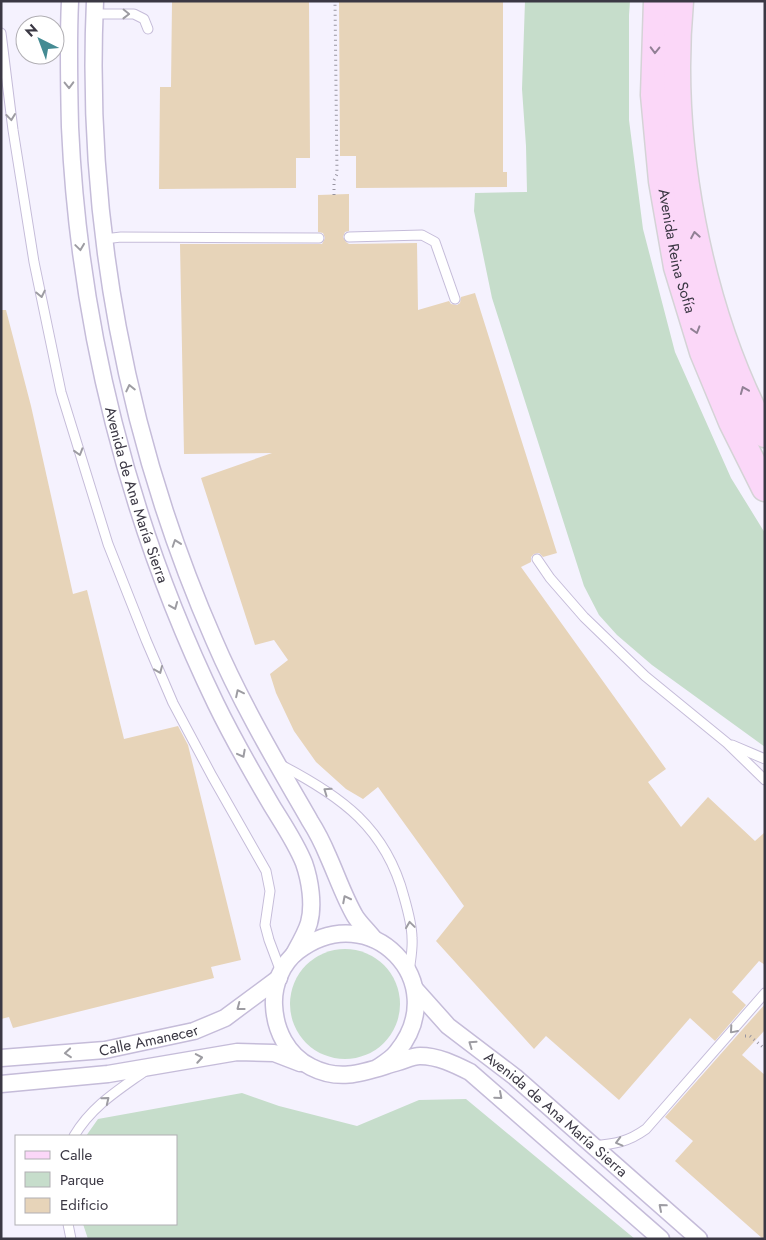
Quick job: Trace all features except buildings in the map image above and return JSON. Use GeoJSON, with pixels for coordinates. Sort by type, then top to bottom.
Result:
{"type":"FeatureCollection","features":[{"type":"Feature","properties":{"kind":"main road","name":"Avenida Reina Sofía"},"geometry":{"type":"LineString","coordinates":[[657,1],[654,95],[662,181],[677,267],[703,352],[732,422],[765,488]]}},
{"type":"Feature","properties":{"kind":"main road","name":"Avenida Reina Sofía"},"geometry":{"type":"LineString","coordinates":[[680,1],[677,90],[685,176],[699,259],[724,342],[752,410],[765,434]]}},
{"type":"Feature","properties":{"kind":"street","name":"Avenida de Ana María Sierra"},"geometry":{"type":"LineString","coordinates":[[70,1],[70,113],[74,200],[89,309],[115,434],[158,568],[192,651],[242,755],[304,864],[311,895],[309,923],[294,954],[280,975],[274,998],[275,1018],[281,1037],[293,1054],[309,1066],[326,1073],[343,1076],[360,1074],[419,1055],[444,1060],[470,1072],[661,1239]]}},
{"type":"Feature","properties":{"kind":"street","name":"Avenida de Ana María Sierra"},"geometry":{"type":"LineString","coordinates":[[95,8],[95,145],[104,239],[127,375],[160,495],[184,566],[214,640],[238,692],[327,853],[344,896],[374,939]]}},
{"type":"Feature","properties":{"kind":"street","name":"Avenida de Ana María Sierra"},"geometry":{"type":"LineString","coordinates":[[294,954],[311,942],[331,934],[353,933],[374,939],[388,947],[400,959],[409,973],[415,989],[416,1012],[409,1035],[396,1054],[376,1068]]}},
{"type":"Feature","properties":{"kind":"street","name":"Calle Amanecer"},"geometry":{"type":"LineString","coordinates":[[1,1058],[105,1050],[194,1031],[225,1018],[280,975]]}},
{"type":"Feature","properties":{"kind":"street","name":"Avenida de Ana María Sierra"},"geometry":{"type":"LineString","coordinates":[[415,989],[448,1026],[515,1077],[699,1239]]}},
{"type":"Feature","properties":{"kind":"street","name":"Calle Amanecer"},"geometry":{"type":"LineString","coordinates":[[1,1084],[108,1074],[237,1052],[274,1053],[309,1066]]}},
{"type":"Feature","properties":{"kind":"lane"},"geometry":{"type":"LineString","coordinates":[[95,8],[134,14],[144,19],[148,29]]}},
{"type":"Feature","properties":{"kind":"lane"},"geometry":{"type":"LineString","coordinates":[[1,33],[13,130],[34,262],[61,392],[108,544],[146,640],[173,703],[266,871],[270,891],[265,925],[280,975]]}},
{"type":"Feature","properties":{"kind":"lane"},"geometry":{"type":"LineString","coordinates":[[349,237],[422,235],[435,242],[455,299]]}},
{"type":"Feature","properties":{"kind":"lane"},"geometry":{"type":"LineString","coordinates":[[104,239],[121,237],[318,238]]}},
{"type":"Feature","properties":{"kind":"lane"},"geometry":{"type":"LineString","coordinates":[[536,559],[550,578],[590,623],[645,676],[727,743],[765,780]]}},
{"type":"Feature","properties":{"kind":"lane"},"geometry":{"type":"LineString","coordinates":[[727,743],[765,759]]}},
{"type":"Feature","properties":{"kind":"lane"},"geometry":{"type":"LineString","coordinates":[[275,762],[321,787],[347,806],[363,820],[377,838],[395,868],[409,915],[412,939],[409,973]]}},
{"type":"Feature","properties":{"kind":"lane"},"geometry":{"type":"LineString","coordinates":[[594,1146],[616,1144],[632,1138],[646,1129],[765,993]]}},
{"type":"Feature","properties":{"kind":"lane"},"geometry":{"type":"LineString","coordinates":[[75,1135],[88,1115],[151,1066]]}},
{"type":"Feature","properties":{"kind":"lane"},"geometry":{"type":"LineString","coordinates":[[68,1225],[71,1239]]}},
{"type":"Feature","properties":{"kind":"path"},"geometry":{"type":"LineString","coordinates":[[334,195],[334,180],[337,174],[335,1]]}},
{"type":"Feature","properties":{"kind":"path"},"geometry":{"type":"LineString","coordinates":[[733,1029],[741,1036],[750,1036],[765,1049]]}},
{"type":"Feature","properties":{"kind":"green space"},"geometry":{"type":"Polygon","coordinates":[[[525,1],[630,1],[629,120],[643,229],[675,352],[731,478],[765,533],[765,747],[652,665],[617,635],[599,615],[584,586],[492,298],[474,211],[475,193],[527,192],[522,89],[525,1]]]}},
{"type":"Feature","properties":{"kind":"green space"},"geometry":{"type":"Polygon","coordinates":[[[345,949],[366,953],[384,965],[396,983],[400,1004],[396,1025],[384,1043],[366,1055],[345,1059],[324,1055],[306,1043],[294,1025],[290,1004],[294,983],[306,965],[324,953],[345,949]]]}},
{"type":"Feature","properties":{"kind":"green space"},"geometry":{"type":"Polygon","coordinates":[[[242,1093],[279,1106],[357,1126],[419,1100],[466,1099],[635,1239],[88,1239],[83,1225],[178,1225],[178,1135],[87,1135],[98,1119],[242,1093]]]}}]}
